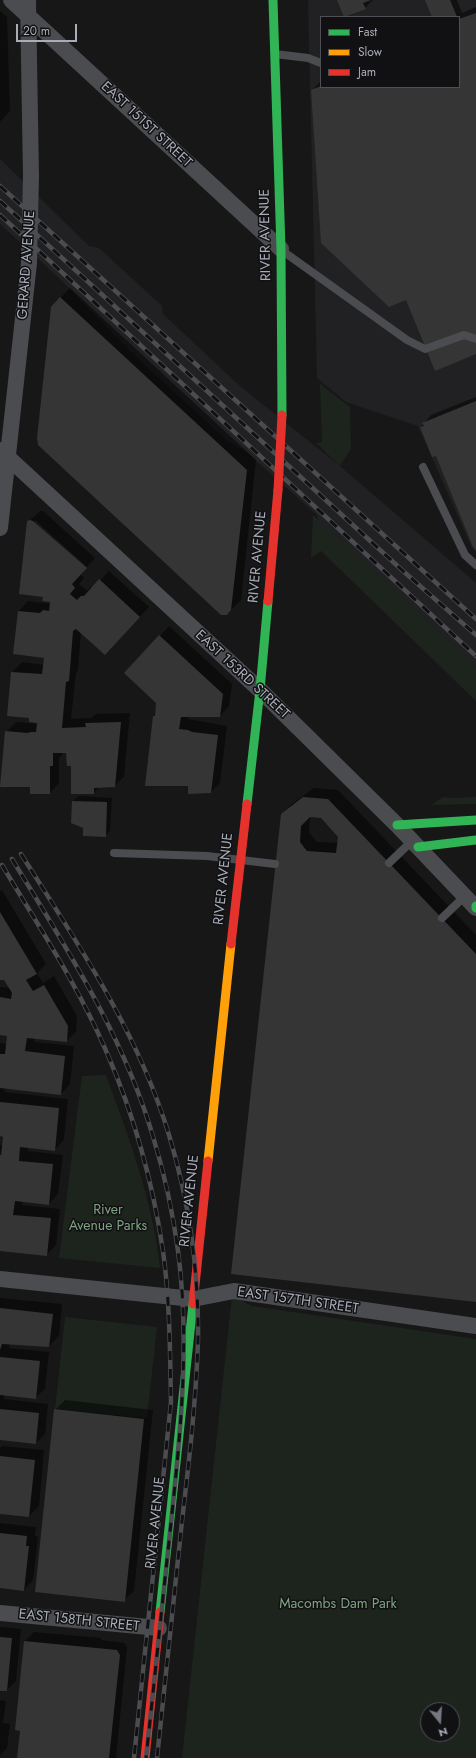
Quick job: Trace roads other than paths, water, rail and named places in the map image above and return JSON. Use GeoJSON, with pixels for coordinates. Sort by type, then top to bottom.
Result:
{"type":"FeatureCollection","features":[{"type":"Feature","properties":{"kind":"main road","name":"RIVER AVENUE"},"geometry":{"type":"LineString","coordinates":[[145,1758],[240,860],[260,690],[278,490],[282,416],[282,250],[273,0]]}},
{"type":"Feature","properties":{"kind":"main road"},"geometry":{"type":"LineString","coordinates":[[397,825],[476,820]]}},
{"type":"Feature","properties":{"kind":"main road"},"geometry":{"type":"LineString","coordinates":[[415,844],[476,840]]}},
{"type":"Feature","properties":{"kind":"street","name":"EAST 151ST STREET"},"geometry":{"type":"LineString","coordinates":[[11,0],[282,250]]}},
{"type":"Feature","properties":{"kind":"street","name":"GERARD AVENUE"},"geometry":{"type":"LineString","coordinates":[[0,528],[4,453],[29,263],[31,176],[28,0]]}},
{"type":"Feature","properties":{"kind":"street","name":"EAST 153RD STREET"},"geometry":{"type":"LineString","coordinates":[[4,453],[260,690],[397,825],[473,905]]}},
{"type":"Feature","properties":{"kind":"street","name":"EAST 157TH STREET"},"geometry":{"type":"LineString","coordinates":[[0,1279],[193,1299],[234,1291],[476,1326]]}},
{"type":"Feature","properties":{"kind":"street","name":"EAST 158TH STREET"},"geometry":{"type":"LineString","coordinates":[[0,1613],[159,1628]]}},
{"type":"Feature","properties":{"kind":"lane"},"geometry":{"type":"LineString","coordinates":[[274,54],[308,58],[320,63]]}},
{"type":"Feature","properties":{"kind":"lane"},"geometry":{"type":"LineString","coordinates":[[282,250],[407,340],[426,349],[464,335],[476,339]]}},
{"type":"Feature","properties":{"kind":"lane"},"geometry":{"type":"LineString","coordinates":[[423,467],[465,555],[476,565]]}},
{"type":"Feature","properties":{"kind":"lane"},"geometry":{"type":"LineString","coordinates":[[389,863],[415,844]]}},
{"type":"Feature","properties":{"kind":"lane"},"geometry":{"type":"LineString","coordinates":[[114,853],[176,855],[275,864]]}},
{"type":"Feature","properties":{"kind":"lane"},"geometry":{"type":"LineString","coordinates":[[442,918],[473,905]]}},
{"type":"Feature","properties":{"kind":"railway"},"geometry":{"type":"LineString","coordinates":[[0,186],[476,619]]}},
{"type":"Feature","properties":{"kind":"railway"},"geometry":{"type":"LineString","coordinates":[[0,201],[403,571],[476,635]]}},
{"type":"Feature","properties":{"kind":"railway"},"geometry":{"type":"LineString","coordinates":[[0,215],[476,656]]}},
{"type":"Feature","properties":{"kind":"railway"},"geometry":{"type":"LineString","coordinates":[[21,854],[85,955],[124,1025],[141,1060],[156,1097],[176,1160],[187,1211],[195,1263],[198,1315],[196,1387],[157,1758]]}},
{"type":"Feature","properties":{"kind":"railway"},"geometry":{"type":"LineString","coordinates":[[12,859],[93,995],[127,1066],[142,1102],[158,1154],[176,1237],[182,1287],[184,1360],[180,1433],[146,1758]]}},
{"type":"Feature","properties":{"kind":"railway"},"geometry":{"type":"LineString","coordinates":[[2,865],[84,1004],[107,1053],[134,1125],[154,1201],[163,1251],[170,1345],[171,1402],[134,1758]]}},
{"type":"Feature","properties":{"kind":"park label","name":"River Avenue Parks"},"geometry":{"type":"Point","coordinates":[108,1220]}},
{"type":"Feature","properties":{"kind":"park label","name":"Macombs Dam Park"},"geometry":{"type":"Point","coordinates":[338,1605]}}]}
